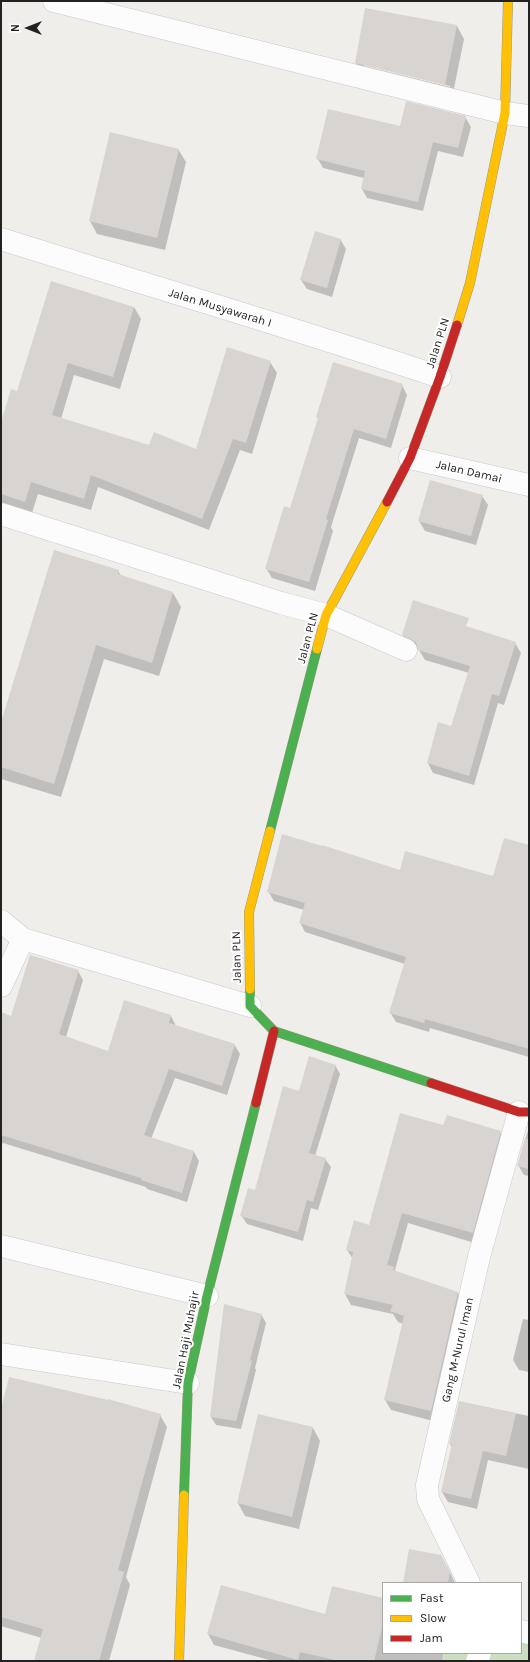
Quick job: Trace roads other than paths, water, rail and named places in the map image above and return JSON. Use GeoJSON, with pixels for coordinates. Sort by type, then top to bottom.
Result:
{"type":"FeatureCollection","features":[{"type":"Feature","properties":{"kind":"street"},"geometry":{"type":"LineString","coordinates":[[54,1],[109,8],[505,113],[529,116]]}},
{"type":"Feature","properties":{"kind":"street","name":"Jalan PLN"},"geometry":{"type":"LineString","coordinates":[[250,1006],[249,912],[326,615],[410,458],[440,377],[470,283],[505,113],[508,1]]}},
{"type":"Feature","properties":{"kind":"street","name":"Jalan Musyawarah I"},"geometry":{"type":"LineString","coordinates":[[1,239],[148,286],[330,340],[440,377]]}},
{"type":"Feature","properties":{"kind":"street","name":"Jalan Damai"},"geometry":{"type":"LineString","coordinates":[[410,458],[529,485]]}},
{"type":"Feature","properties":{"kind":"street"},"geometry":{"type":"LineString","coordinates":[[1,514],[281,603],[326,615],[406,650]]}},
{"type":"Feature","properties":{"kind":"street"},"geometry":{"type":"LineString","coordinates":[[1,921],[22,939],[250,1006],[274,1031],[524,1112]]}},
{"type":"Feature","properties":{"kind":"street"},"geometry":{"type":"LineString","coordinates":[[1,986],[22,939]]}},
{"type":"Feature","properties":{"kind":"street","name":"Jalan Haji Muhajir"},"geometry":{"type":"LineString","coordinates":[[179,1661],[188,1383],[207,1296],[274,1031]]}},
{"type":"Feature","properties":{"kind":"street","name":"Gang M-Nurul Iman"},"geometry":{"type":"LineString","coordinates":[[469,1582],[428,1499],[427,1486],[479,1257],[524,1112]]}},
{"type":"Feature","properties":{"kind":"street"},"geometry":{"type":"LineString","coordinates":[[1,1246],[207,1296]]}},
{"type":"Feature","properties":{"kind":"street"},"geometry":{"type":"LineString","coordinates":[[1,1354],[188,1383]]}}]}
